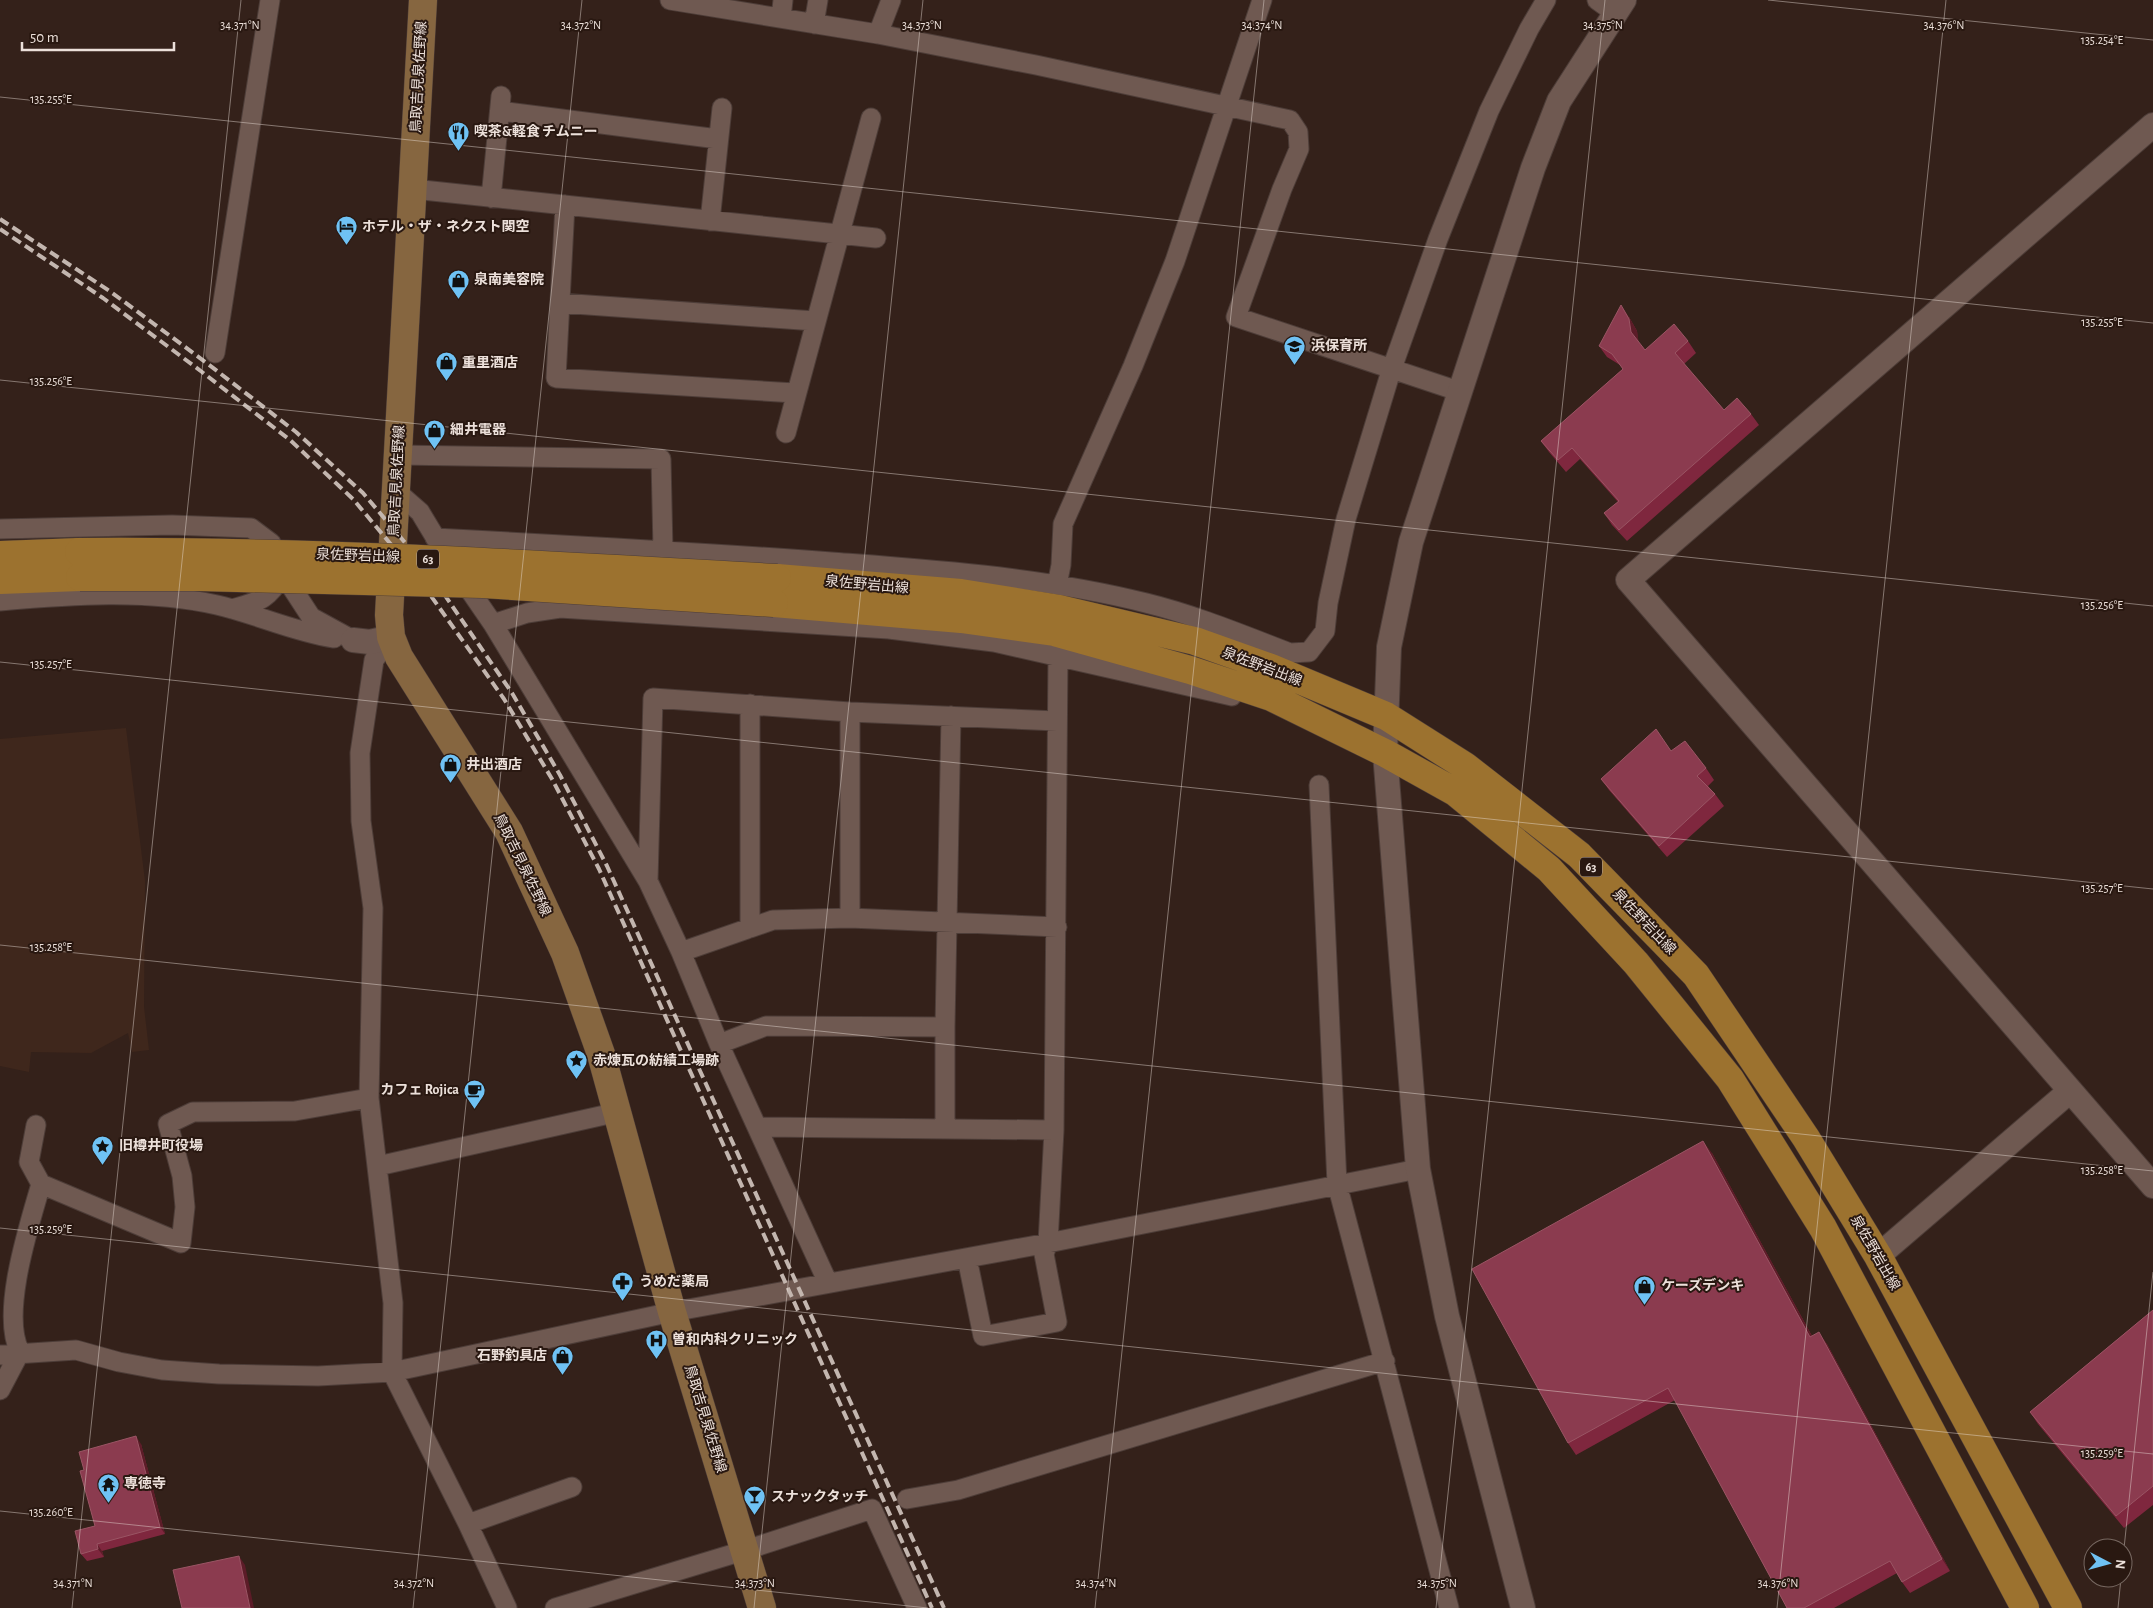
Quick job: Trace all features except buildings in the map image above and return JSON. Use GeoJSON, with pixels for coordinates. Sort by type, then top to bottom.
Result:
{"type":"FeatureCollection","features":[{"type":"Feature","properties":{"kind":"main road","name":"鳥取吉見泉佐野線"},"geometry":{"type":"LineString","coordinates":[[423,0],[389,615],[392,637],[398,657],[509,832],[564,953],[601,1054],[672,1312],[746,1550],[762,1608]]}},
{"type":"Feature","properties":{"kind":"main road","name":"泉佐野岩出線"},"geometry":{"type":"LineString","coordinates":[[0,555],[199,577],[961,593],[1060,609],[1195,641],[1271,668],[1386,716],[1465,766],[1579,855],[1696,975],[1806,1138],[1878,1256],[2068,1608]]}},
{"type":"Feature","properties":{"kind":"main road","name":"泉佐野岩出線"},"geometry":{"type":"LineString","coordinates":[[0,580],[79,565]]}},
{"type":"Feature","properties":{"kind":"main road","name":"泉佐野岩出線"},"geometry":{"type":"LineString","coordinates":[[775,590],[1054,632],[1190,670],[1271,697],[1385,753],[1455,792],[1548,869],[1636,963],[1730,1079],[1823,1228],[2025,1608]]}},
{"type":"Feature","properties":{"kind":"street"},"geometry":{"type":"LineString","coordinates":[[215,353],[270,0]]}},
{"type":"Feature","properties":{"kind":"street"},"geometry":{"type":"LineString","coordinates":[[670,0],[782,9],[814,24],[878,34],[1226,105],[1290,120],[1298,132],[1299,149],[1282,189],[1236,317],[1390,371],[1461,392]]}},
{"type":"Feature","properties":{"kind":"street"},"geometry":{"type":"LineString","coordinates":[[814,24],[818,0]]}},
{"type":"Feature","properties":{"kind":"street"},"geometry":{"type":"LineString","coordinates":[[878,34],[891,0]]}},
{"type":"Feature","properties":{"kind":"street"},"geometry":{"type":"LineString","coordinates":[[1057,585],[1061,565],[1063,524],[1133,366],[1171,269],[1262,0]]}},
{"type":"Feature","properties":{"kind":"street"},"geometry":{"type":"LineString","coordinates":[[435,538],[662,550],[901,567],[1057,585],[1147,603],[1290,653],[1309,652],[1325,631],[1328,604],[1346,519],[1390,371],[1438,239],[1489,112],[1529,29],[1546,0]]}},
{"type":"Feature","properties":{"kind":"street"},"geometry":{"type":"LineString","coordinates":[[1523,1608],[1447,1316],[1418,1169],[1385,753],[1389,647],[1411,542],[1533,168],[1559,100],[1612,4]]}},
{"type":"Feature","properties":{"kind":"street"},"geometry":{"type":"LineString","coordinates":[[491,198],[500,104],[718,139]]}},
{"type":"Feature","properties":{"kind":"street"},"geometry":{"type":"LineString","coordinates":[[710,221],[722,108]]}},
{"type":"Feature","properties":{"kind":"street"},"geometry":{"type":"LineString","coordinates":[[786,433],[795,393],[871,118]]}},
{"type":"Feature","properties":{"kind":"street"},"geometry":{"type":"LineString","coordinates":[[2153,126],[1628,580],[2153,1186]]}},
{"type":"Feature","properties":{"kind":"street"},"geometry":{"type":"LineString","coordinates":[[413,189],[876,238]]}},
{"type":"Feature","properties":{"kind":"street"},"geometry":{"type":"LineString","coordinates":[[565,206],[556,378],[795,393]]}},
{"type":"Feature","properties":{"kind":"street"},"geometry":{"type":"LineString","coordinates":[[560,302],[815,321]]}},
{"type":"Feature","properties":{"kind":"street"},"geometry":{"type":"LineString","coordinates":[[398,455],[661,459],[662,550]]}},
{"type":"Feature","properties":{"kind":"street"},"geometry":{"type":"LineString","coordinates":[[396,491],[420,512],[435,538],[493,624],[648,881],[681,952],[719,1044],[828,1283]]}},
{"type":"Feature","properties":{"kind":"street"},"geometry":{"type":"LineString","coordinates":[[0,529],[133,526],[252,528],[271,543],[283,574],[311,617],[353,640]]}},
{"type":"Feature","properties":{"kind":"street"},"geometry":{"type":"LineString","coordinates":[[133,526],[128,537],[130,574],[146,596]]}},
{"type":"Feature","properties":{"kind":"street"},"geometry":{"type":"LineString","coordinates":[[232,609],[255,603],[273,592],[283,574]]}},
{"type":"Feature","properties":{"kind":"street"},"geometry":{"type":"LineString","coordinates":[[0,602],[34,598],[146,596],[216,604],[331,637],[370,642],[392,637]]}},
{"type":"Feature","properties":{"kind":"street"},"geometry":{"type":"LineString","coordinates":[[493,624],[527,614],[560,608],[890,629],[994,642],[1296,710]]}},
{"type":"Feature","properties":{"kind":"street"},"geometry":{"type":"LineString","coordinates":[[392,637],[374,660],[360,753],[360,821],[373,908],[369,1098],[393,1303],[392,1372],[468,1524],[506,1608]]}},
{"type":"Feature","properties":{"kind":"street"},"geometry":{"type":"LineString","coordinates":[[967,1258],[983,1336],[1057,1322],[1044,1254],[1048,1243],[1054,1130],[1058,656]]}},
{"type":"Feature","properties":{"kind":"street"},"geometry":{"type":"LineString","coordinates":[[648,881],[653,698],[850,712],[1057,721]]}},
{"type":"Feature","properties":{"kind":"street"},"geometry":{"type":"LineString","coordinates":[[750,704],[750,928]]}},
{"type":"Feature","properties":{"kind":"street"},"geometry":{"type":"LineString","coordinates":[[850,712],[850,918]]}},
{"type":"Feature","properties":{"kind":"street"},"geometry":{"type":"LineString","coordinates":[[945,1129],[951,716]]}},
{"type":"Feature","properties":{"kind":"street"},"geometry":{"type":"LineString","coordinates":[[1319,786],[1337,1184],[1449,1608]]}},
{"type":"Feature","properties":{"kind":"street"},"geometry":{"type":"LineString","coordinates":[[681,952],[773,920],[850,918],[1056,928]]}},
{"type":"Feature","properties":{"kind":"street"},"geometry":{"type":"LineString","coordinates":[[719,1044],[766,1026],[945,1027]]}},
{"type":"Feature","properties":{"kind":"street"},"geometry":{"type":"LineString","coordinates":[[1878,1256],[2070,1091]]}},
{"type":"Feature","properties":{"kind":"street"},"geometry":{"type":"LineString","coordinates":[[36,1125],[30,1162],[41,1184],[180,1242],[185,1207],[182,1176],[168,1124],[193,1112],[295,1112],[369,1098]]}},
{"type":"Feature","properties":{"kind":"street"},"geometry":{"type":"LineString","coordinates":[[378,1166],[618,1112]]}},
{"type":"Feature","properties":{"kind":"street"},"geometry":{"type":"LineString","coordinates":[[757,1127],[1054,1130]]}},
{"type":"Feature","properties":{"kind":"street"},"geometry":{"type":"LineString","coordinates":[[0,1355],[20,1352],[76,1350],[119,1362],[162,1370],[220,1374],[318,1376],[392,1372],[672,1312],[1048,1243],[1418,1169]]}},
{"type":"Feature","properties":{"kind":"street"},"geometry":{"type":"LineString","coordinates":[[20,1352],[13,1342],[11,1288],[41,1184]]}},
{"type":"Feature","properties":{"kind":"street"},"geometry":{"type":"LineString","coordinates":[[0,1390],[20,1352]]}},
{"type":"Feature","properties":{"kind":"street"},"geometry":{"type":"LineString","coordinates":[[907,1499],[958,1490],[1385,1361]]}},
{"type":"Feature","properties":{"kind":"street"},"geometry":{"type":"LineString","coordinates":[[468,1524],[572,1487]]}},
{"type":"Feature","properties":{"kind":"street"},"geometry":{"type":"LineString","coordinates":[[555,1608],[746,1550],[872,1509],[917,1608]]}},
{"type":"Feature","properties":{"kind":"shaded area"},"geometry":{"type":"Polygon","coordinates":[[[126,728],[145,881],[144,1007],[149,1050],[132,1052],[128,1033],[91,1053],[31,1052],[29,1072],[0,1066],[0,739],[126,728]]]}},
{"type":"Feature","properties":{"kind":"railway"},"geometry":{"type":"LineString","coordinates":[[0,219],[111,292],[208,364],[296,432],[363,493],[424,565],[512,693],[560,775],[607,866],[944,1608]]}},
{"type":"Feature","properties":{"kind":"railway"},"geometry":{"type":"LineString","coordinates":[[0,229],[103,298],[290,440],[353,499],[414,572],[504,699],[552,779],[599,869],[932,1608]]}},
{"type":"Feature","properties":{"kind":"place","name":"喫茶&軽食 チムニー"},"geometry":{"type":"Point","coordinates":[458,151]}},
{"type":"Feature","properties":{"kind":"place","name":"ホテル・ザ・ネクスト関空"},"geometry":{"type":"Point","coordinates":[346,246]}},
{"type":"Feature","properties":{"kind":"place","name":"泉南美容院"},"geometry":{"type":"Point","coordinates":[458,299]}},
{"type":"Feature","properties":{"kind":"place","name":"浜保育所"},"geometry":{"type":"Point","coordinates":[1295,365]}},
{"type":"Feature","properties":{"kind":"place","name":"重里酒店"},"geometry":{"type":"Point","coordinates":[446,382]}},
{"type":"Feature","properties":{"kind":"place","name":"細井電器"},"geometry":{"type":"Point","coordinates":[434,449]}},
{"type":"Feature","properties":{"kind":"place","name":"井出酒店"},"geometry":{"type":"Point","coordinates":[450,784]}},
{"type":"Feature","properties":{"kind":"place","name":"赤煉瓦の紡績工場跡"},"geometry":{"type":"Point","coordinates":[577,1080]}},
{"type":"Feature","properties":{"kind":"place","name":"カフェ Rojica"},"geometry":{"type":"Point","coordinates":[475,1109]}},
{"type":"Feature","properties":{"kind":"place","name":"旧樽井町役場"},"geometry":{"type":"Point","coordinates":[103,1165]}},
{"type":"Feature","properties":{"kind":"place","name":"うめだ薬局"},"geometry":{"type":"Point","coordinates":[623,1301]}},
{"type":"Feature","properties":{"kind":"place","name":"ケーズデンキ"},"geometry":{"type":"Point","coordinates":[1645,1305]}},
{"type":"Feature","properties":{"kind":"place","name":"曽和内科クリニック"},"geometry":{"type":"Point","coordinates":[656,1359]}},
{"type":"Feature","properties":{"kind":"place","name":"石野釣具店"},"geometry":{"type":"Point","coordinates":[563,1375]}},
{"type":"Feature","properties":{"kind":"place","name":"専徳寺"},"geometry":{"type":"Point","coordinates":[108,1503]}},
{"type":"Feature","properties":{"kind":"place","name":"スナックタッチ"},"geometry":{"type":"Point","coordinates":[755,1516]}}]}
